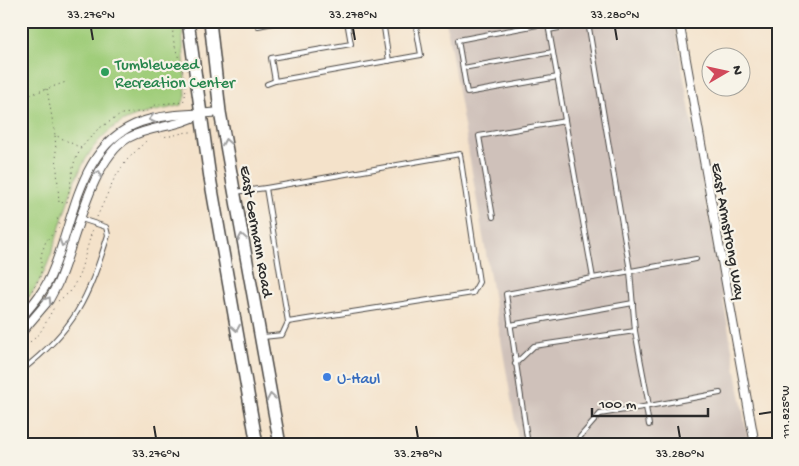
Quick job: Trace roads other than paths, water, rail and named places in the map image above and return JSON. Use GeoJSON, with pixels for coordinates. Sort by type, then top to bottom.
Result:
{"type":"FeatureCollection","features":[{"type":"Feature","properties":{"kind":"main road"},"geometry":{"type":"LineString","coordinates":[[188,21],[200,114],[257,445]]}},
{"type":"Feature","properties":{"kind":"main road","name":"East Germann Road"},"geometry":{"type":"LineString","coordinates":[[210,21],[220,112],[280,445]]}},
{"type":"Feature","properties":{"kind":"main road"},"geometry":{"type":"LineString","coordinates":[[242,358],[264,356]]}},
{"type":"Feature","properties":{"kind":"street","name":"East Armstrong Way"},"geometry":{"type":"LineString","coordinates":[[679,21],[756,445]]}},
{"type":"Feature","properties":{"kind":"street"},"geometry":{"type":"LineString","coordinates":[[21,318],[47,283],[91,165],[112,138],[132,126],[150,119],[187,112],[200,114],[220,112]]}},
{"type":"Feature","properties":{"kind":"street"},"geometry":{"type":"LineString","coordinates":[[21,333],[49,300],[57,285],[98,173],[118,146],[138,133],[189,121],[200,114]]}},
{"type":"Feature","properties":{"kind":"street"},"geometry":{"type":"LineString","coordinates":[[72,216],[81,219]]}},
{"type":"Feature","properties":{"kind":"lane"},"geometry":{"type":"LineString","coordinates":[[257,21],[258,26],[284,21]]}},
{"type":"Feature","properties":{"kind":"lane"},"geometry":{"type":"LineString","coordinates":[[275,81],[271,58],[351,44],[347,21]]}},
{"type":"Feature","properties":{"kind":"lane"},"geometry":{"type":"LineString","coordinates":[[382,21],[390,61]]}},
{"type":"Feature","properties":{"kind":"lane"},"geometry":{"type":"LineString","coordinates":[[267,84],[275,81],[421,56],[415,21]]}},
{"type":"Feature","properties":{"kind":"lane"},"geometry":{"type":"LineString","coordinates":[[549,30],[594,21]]}},
{"type":"Feature","properties":{"kind":"lane"},"geometry":{"type":"LineString","coordinates":[[588,22],[630,271],[635,331],[650,425]]}},
{"type":"Feature","properties":{"kind":"lane"},"geometry":{"type":"LineString","coordinates":[[558,77],[468,93],[458,40],[548,23],[558,77],[592,278]]}},
{"type":"Feature","properties":{"kind":"lane"},"geometry":{"type":"LineString","coordinates":[[463,68],[553,52]]}},
{"type":"Feature","properties":{"kind":"lane"},"geometry":{"type":"LineString","coordinates":[[493,218],[479,136],[565,121]]}},
{"type":"Feature","properties":{"kind":"lane"},"geometry":{"type":"LineString","coordinates":[[234,192],[460,154],[479,282],[473,293],[288,322]]}},
{"type":"Feature","properties":{"kind":"lane"},"geometry":{"type":"LineString","coordinates":[[260,338],[282,335],[288,322],[266,188]]}},
{"type":"Feature","properties":{"kind":"lane"},"geometry":{"type":"LineString","coordinates":[[21,371],[50,349],[72,322],[93,283],[108,235],[106,227],[81,219]]}},
{"type":"Feature","properties":{"kind":"lane"},"geometry":{"type":"LineString","coordinates":[[528,445],[514,364],[506,294],[696,259]]}},
{"type":"Feature","properties":{"kind":"lane"},"geometry":{"type":"LineString","coordinates":[[510,325],[633,303]]}},
{"type":"Feature","properties":{"kind":"lane"},"geometry":{"type":"LineString","coordinates":[[514,364],[534,346],[635,331]]}},
{"type":"Feature","properties":{"kind":"lane"},"geometry":{"type":"LineString","coordinates":[[573,445],[600,414],[720,393]]}},
{"type":"Feature","properties":{"kind":"place","name":"Tumbleweed Recreation Center"},"geometry":{"type":"Point","coordinates":[105,72]}},
{"type":"Feature","properties":{"kind":"place","name":"U-Haul"},"geometry":{"type":"Point","coordinates":[327,377]}}]}
